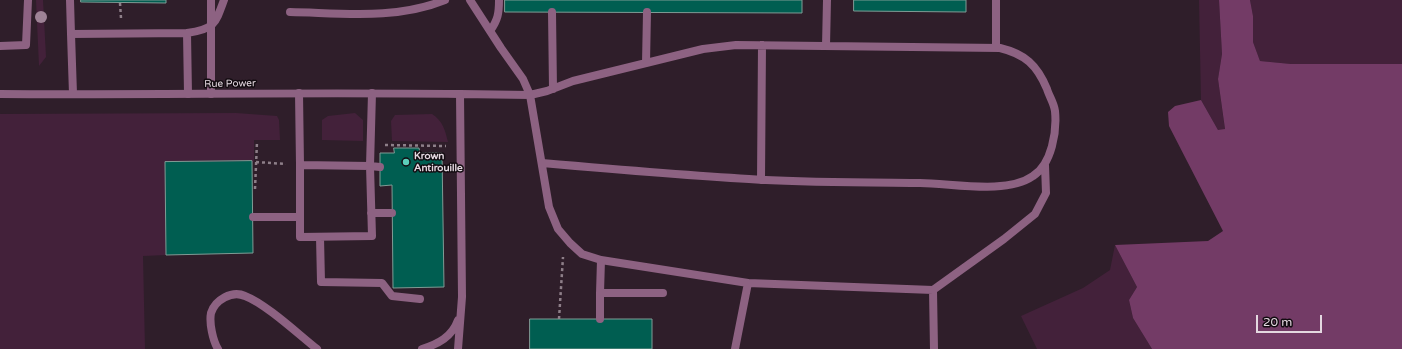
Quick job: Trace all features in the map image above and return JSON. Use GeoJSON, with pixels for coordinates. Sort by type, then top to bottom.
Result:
{"type":"FeatureCollection","features":[{"type":"Feature","properties":{"kind":"street"},"geometry":{"type":"LineString","coordinates":[[0,46],[26,45],[28,0]]}},
{"type":"Feature","properties":{"kind":"street"},"geometry":{"type":"LineString","coordinates":[[70,0],[73,94]]}},
{"type":"Feature","properties":{"kind":"street"},"geometry":{"type":"LineString","coordinates":[[211,0],[212,94]]}},
{"type":"Feature","properties":{"kind":"street"},"geometry":{"type":"LineString","coordinates":[[71,34],[187,33],[211,27],[217,19],[224,0]]}},
{"type":"Feature","properties":{"kind":"street"},"geometry":{"type":"LineString","coordinates":[[290,12],[390,13],[428,7],[444,0]]}},
{"type":"Feature","properties":{"kind":"street"},"geometry":{"type":"LineString","coordinates":[[470,0],[523,79],[530,95],[550,207],[558,228],[582,254],[601,260],[748,283],[933,290],[934,349]]}},
{"type":"Feature","properties":{"kind":"street"},"geometry":{"type":"LineString","coordinates":[[490,31],[497,21],[499,13],[498,0]]}},
{"type":"Feature","properties":{"kind":"street"},"geometry":{"type":"LineString","coordinates":[[826,46],[827,0]]}},
{"type":"Feature","properties":{"kind":"street"},"geometry":{"type":"LineString","coordinates":[[996,0],[996,48]]}},
{"type":"Feature","properties":{"kind":"street"},"geometry":{"type":"LineString","coordinates":[[552,12],[553,89]]}},
{"type":"Feature","properties":{"kind":"street"},"geometry":{"type":"LineString","coordinates":[[646,63],[647,12]]}},
{"type":"Feature","properties":{"kind":"street"},"geometry":{"type":"LineString","coordinates":[[187,33],[188,94]]}},
{"type":"Feature","properties":{"kind":"street","name":"Rue Power"},"geometry":{"type":"LineString","coordinates":[[0,94],[372,93],[530,95],[553,89],[573,81],[703,49],[736,45],[996,48],[1016,52],[1029,61],[1043,79],[1055,109],[1055,131],[1045,165],[1046,192],[1035,214],[1004,239],[933,290]]}},
{"type":"Feature","properties":{"kind":"street"},"geometry":{"type":"LineString","coordinates":[[761,180],[762,45]]}},
{"type":"Feature","properties":{"kind":"street"},"geometry":{"type":"LineString","coordinates":[[299,93],[300,237],[372,236],[370,166],[372,93]]}},
{"type":"Feature","properties":{"kind":"street"},"geometry":{"type":"LineString","coordinates":[[458,349],[462,297],[460,94]]}},
{"type":"Feature","properties":{"kind":"street"},"geometry":{"type":"LineString","coordinates":[[542,163],[761,180],[939,183],[986,186],[1014,185],[1033,176],[1045,165]]}},
{"type":"Feature","properties":{"kind":"street"},"geometry":{"type":"LineString","coordinates":[[300,165],[380,167]]}},
{"type":"Feature","properties":{"kind":"street"},"geometry":{"type":"LineString","coordinates":[[371,212],[392,213]]}},
{"type":"Feature","properties":{"kind":"street"},"geometry":{"type":"LineString","coordinates":[[253,216],[300,217]]}},
{"type":"Feature","properties":{"kind":"street"},"geometry":{"type":"LineString","coordinates":[[320,237],[321,282],[382,283],[392,296],[420,299]]}},
{"type":"Feature","properties":{"kind":"street"},"geometry":{"type":"LineString","coordinates":[[600,319],[601,260]]}},
{"type":"Feature","properties":{"kind":"street"},"geometry":{"type":"LineString","coordinates":[[735,349],[748,283]]}},
{"type":"Feature","properties":{"kind":"street"},"geometry":{"type":"LineString","coordinates":[[600,292],[663,293]]}},
{"type":"Feature","properties":{"kind":"street"},"geometry":{"type":"LineString","coordinates":[[218,349],[212,330],[210,316],[213,306],[219,300],[237,294],[244,295],[256,302],[317,349]]}},
{"type":"Feature","properties":{"kind":"street"},"geometry":{"type":"LineString","coordinates":[[422,349],[446,338],[455,328],[460,316]]}},
{"type":"Feature","properties":{"kind":"path"},"geometry":{"type":"LineString","coordinates":[[256,189],[257,142]]}},
{"type":"Feature","properties":{"kind":"path"},"geometry":{"type":"LineString","coordinates":[[390,145],[406,147],[448,146]]}},
{"type":"Feature","properties":{"kind":"path"},"geometry":{"type":"LineString","coordinates":[[256,162],[300,165]]}},
{"type":"Feature","properties":{"kind":"path"},"geometry":{"type":"LineString","coordinates":[[252,171],[256,172]]}},
{"type":"Feature","properties":{"kind":"path"},"geometry":{"type":"LineString","coordinates":[[559,319],[565,237]]}},
{"type":"Feature","properties":{"kind":"shaded area"},"geometry":{"type":"Polygon","coordinates":[[[36,0],[43,0],[46,57],[39,66],[36,0]]]}},
{"type":"Feature","properties":{"kind":"shaded area"},"geometry":{"type":"Polygon","coordinates":[[[1199,0],[1219,0],[1222,54],[1218,79],[1225,130],[1218,130],[1201,100],[1199,0]]]}},
{"type":"Feature","properties":{"kind":"shaded area"},"geometry":{"type":"Polygon","coordinates":[[[1219,0],[1250,0],[1253,16],[1253,42],[1260,61],[1291,64],[1402,64],[1402,349],[1152,349],[1133,318],[1129,300],[1137,287],[1115,245],[1208,241],[1223,231],[1169,126],[1168,112],[1175,106],[1201,100],[1218,130],[1225,129],[1218,79],[1222,54],[1219,0]]]}},
{"type":"Feature","properties":{"kind":"shaded area"},"geometry":{"type":"Polygon","coordinates":[[[1250,0],[1402,0],[1402,64],[1291,64],[1260,61],[1253,42],[1253,16],[1250,0]]]}},
{"type":"Feature","properties":{"kind":"shaded area"},"geometry":{"type":"Polygon","coordinates":[[[236,113],[277,116],[279,120],[280,140],[254,140],[254,161],[166,255],[143,256],[145,349],[0,349],[0,114],[236,113]]]}},
{"type":"Feature","properties":{"kind":"shaded area"},"geometry":{"type":"Polygon","coordinates":[[[355,113],[363,120],[363,141],[322,140],[322,120],[328,116],[355,113]]]}},
{"type":"Feature","properties":{"kind":"shaded area"},"geometry":{"type":"Polygon","coordinates":[[[432,114],[441,123],[445,130],[448,142],[392,141],[391,121],[395,115],[432,114]]]}},
{"type":"Feature","properties":{"kind":"shaded area"},"geometry":{"type":"Polygon","coordinates":[[[1115,245],[1137,287],[1129,300],[1133,318],[1152,349],[1037,349],[1021,316],[1083,288],[1110,270],[1115,245]]]}},
{"type":"Feature","properties":{"kind":"building"},"geometry":{"type":"Polygon","coordinates":[[[81,0],[166,0],[166,3],[81,2],[81,0]]]}},
{"type":"Feature","properties":{"kind":"building"},"geometry":{"type":"Polygon","coordinates":[[[505,0],[802,0],[802,13],[505,12],[505,0]]]}},
{"type":"Feature","properties":{"kind":"building"},"geometry":{"type":"Polygon","coordinates":[[[854,0],[966,0],[966,12],[854,11],[854,0]]]}},
{"type":"Feature","properties":{"kind":"building"},"geometry":{"type":"Polygon","coordinates":[[[394,148],[419,148],[420,153],[442,153],[444,287],[393,288],[392,185],[380,186],[380,153],[394,153],[394,148]]]}},
{"type":"Feature","properties":{"kind":"building"},"geometry":{"type":"Polygon","coordinates":[[[252,161],[253,253],[166,255],[165,162],[252,161]]]}},
{"type":"Feature","properties":{"kind":"building"},"geometry":{"type":"Polygon","coordinates":[[[530,319],[652,319],[652,349],[530,349],[530,319]]]}},
{"type":"Feature","properties":{"kind":"place","name":"Krown Antirouille"},"geometry":{"type":"Point","coordinates":[406,162]}}]}
